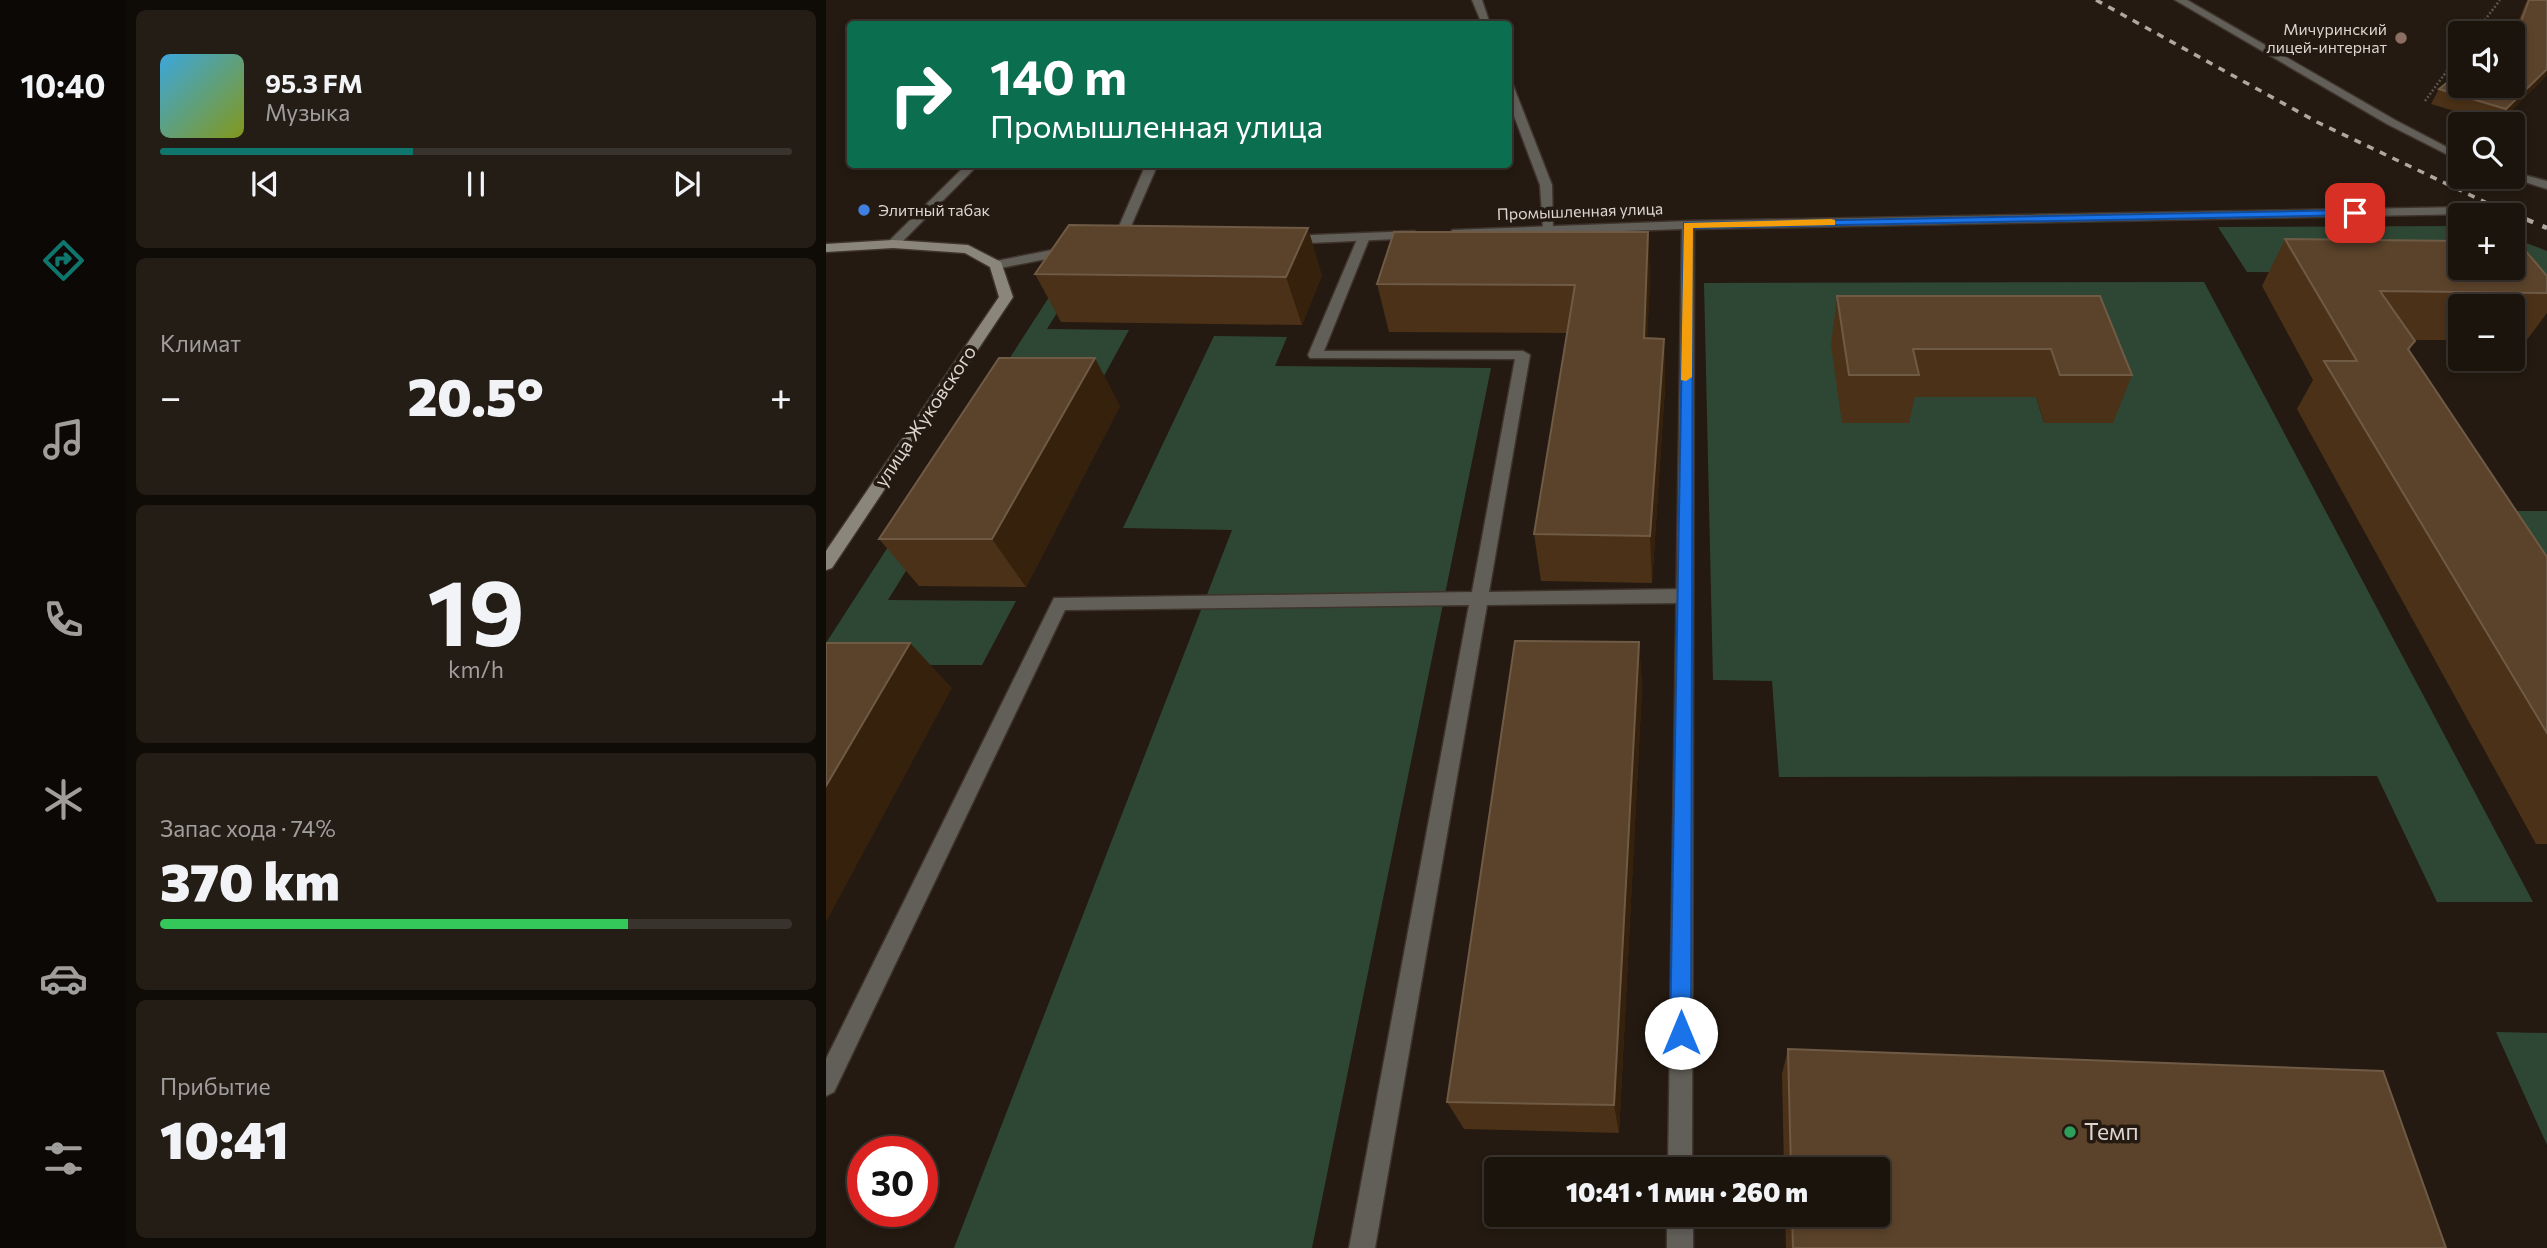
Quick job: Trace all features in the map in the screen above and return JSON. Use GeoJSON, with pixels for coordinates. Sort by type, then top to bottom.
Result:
{"type":"FeatureCollection","features":[{"type":"Feature","properties":{"kind":"street"},"geometry":{"type":"LineString","coordinates":[[1477,0],[1485,21]]}},
{"type":"Feature","properties":{"kind":"street"},"geometry":{"type":"LineString","coordinates":[[2180,0],[2391,122],[2448,152]]}},
{"type":"Feature","properties":{"kind":"street"},"geometry":{"type":"LineString","coordinates":[[1512,96],[1546,185],[1549,228]]}},
{"type":"Feature","properties":{"kind":"street"},"geometry":{"type":"LineString","coordinates":[[893,244],[970,168]]}},
{"type":"Feature","properties":{"kind":"street"},"geometry":{"type":"LineString","coordinates":[[826,248],[893,244],[968,249],[996,265],[1110,247],[1150,168]]}},
{"type":"Feature","properties":{"kind":"street"},"geometry":{"type":"LineString","coordinates":[[2525,179],[2547,185]]}},
{"type":"Feature","properties":{"kind":"street","name":"Промышленная улица"},"geometry":{"type":"LineString","coordinates":[[1281,241],[1549,228],[2448,211]]}},
{"type":"Feature","properties":{"kind":"street"},"geometry":{"type":"LineString","coordinates":[[1680,1157],[1688,225]]}},
{"type":"Feature","properties":{"kind":"street"},"geometry":{"type":"LineString","coordinates":[[1362,1248],[1523,355],[1315,355],[1364,237]]}},
{"type":"Feature","properties":{"kind":"street","name":"улица Жуковского"},"geometry":{"type":"LineString","coordinates":[[826,564],[1006,297],[996,265]]}},
{"type":"Feature","properties":{"kind":"street"},"geometry":{"type":"LineString","coordinates":[[826,1084],[1060,603],[1683,596]]}},
{"type":"Feature","properties":{"kind":"street"},"geometry":{"type":"LineString","coordinates":[[1680,1227],[1680,1248]]}},
{"type":"Feature","properties":{"kind":"path"},"geometry":{"type":"LineString","coordinates":[[2484,21],[2500,0]]}},
{"type":"Feature","properties":{"kind":"path"},"geometry":{"type":"LineString","coordinates":[[2448,70],[2423,104],[2448,140]]}},
{"type":"Feature","properties":{"kind":"green space"},"geometry":{"type":"Polygon","coordinates":[[[2448,226],[2448,273],[2247,272],[2218,227],[2448,226]]]}},
{"type":"Feature","properties":{"kind":"green space"},"geometry":{"type":"Polygon","coordinates":[[[2525,243],[2547,251],[2547,288],[2525,279],[2525,243]]]}},
{"type":"Feature","properties":{"kind":"green space"},"geometry":{"type":"Polygon","coordinates":[[[1062,277],[1079,277],[1047,329],[1129,330],[1093,396],[1014,396],[888,600],[1016,601],[982,665],[840,665],[826,643],[1062,277]]]}},
{"type":"Feature","properties":{"kind":"green space"},"geometry":{"type":"Polygon","coordinates":[[[2204,282],[2533,902],[2437,902],[2377,776],[1779,777],[1772,681],[1713,680],[1704,283],[2204,282]],[[2083,345],[1904,397],[2036,397],[2044,423],[2083,345]]]}},
{"type":"Feature","properties":{"kind":"green space"},"geometry":{"type":"Polygon","coordinates":[[[1214,336],[1287,337],[1275,366],[1491,368],[1312,1248],[954,1248],[1232,530],[1123,528],[1214,336]]]}},
{"type":"Feature","properties":{"kind":"green space"},"geometry":{"type":"Polygon","coordinates":[[[2514,511],[2547,511],[2547,561],[2514,511]]]}},
{"type":"Feature","properties":{"kind":"green space"},"geometry":{"type":"Polygon","coordinates":[[[2496,1032],[2547,1033],[2547,1145],[2496,1032]]]}},
{"type":"Feature","properties":{"kind":"building"},"geometry":{"type":"Polygon","coordinates":[[[2529,0],[2547,0],[2547,69],[2525,90],[2525,21],[2521,21],[2529,0]]]}},
{"type":"Feature","properties":{"kind":"building"},"geometry":{"type":"Polygon","coordinates":[[[2448,82],[2448,92],[2439,89],[2448,82]]]}},
{"type":"Feature","properties":{"kind":"building"},"geometry":{"type":"Polygon","coordinates":[[[2469,98],[2517,98],[2506,109],[2469,98]]]}},
{"type":"Feature","properties":{"kind":"building"},"geometry":{"type":"Polygon","coordinates":[[[1069,225],[1308,228],[1286,277],[1035,274],[1069,225]]]}},
{"type":"Feature","properties":{"kind":"building"},"geometry":{"type":"Polygon","coordinates":[[[1394,232],[1648,232],[1644,338],[1664,339],[1650,536],[1534,534],[1575,285],[1377,284],[1394,232]]]}},
{"type":"Feature","properties":{"kind":"building"},"geometry":{"type":"Polygon","coordinates":[[[2285,239],[2448,241],[2448,280],[2525,280],[2525,250],[2547,276],[2547,293],[2380,291],[2415,341],[2408,349],[2547,557],[2547,733],[2324,361],[2357,361],[2285,239]]]}},
{"type":"Feature","properties":{"kind":"building"},"geometry":{"type":"Polygon","coordinates":[[[1837,296],[2100,296],[2132,375],[2060,375],[2051,349],[1913,349],[1919,375],[1849,375],[1837,296]]]}},
{"type":"Feature","properties":{"kind":"building"},"geometry":{"type":"Polygon","coordinates":[[[999,358],[1095,358],[992,539],[879,539],[999,358]]]}},
{"type":"Feature","properties":{"kind":"building"},"geometry":{"type":"Polygon","coordinates":[[[1515,641],[1639,642],[1614,1105],[1447,1102],[1515,641]]]}},
{"type":"Feature","properties":{"kind":"building"},"geometry":{"type":"Polygon","coordinates":[[[826,643],[910,643],[826,786],[826,643]]]}},
{"type":"Feature","properties":{"kind":"building","name":"Темп"},"geometry":{"type":"Polygon","coordinates":[[[1788,1049],[2383,1071],[2446,1248],[1793,1248],[1792,1227],[1890,1227],[1890,1157],[1791,1157],[1788,1049]]]}},
{"type":"Feature","properties":{"kind":"railway"},"geometry":{"type":"LineString","coordinates":[[2096,0],[2317,122],[2487,203]]}},
{"type":"Feature","properties":{"kind":"railway"},"geometry":{"type":"LineString","coordinates":[[2525,219],[2547,228]]}},
{"type":"Feature","properties":{"kind":"slow traffic"},"geometry":{"type":"LineString","coordinates":[[1686,377],[1688,225],[1831,223]]}},
{"type":"Feature","properties":{"kind":"place","name":"Мичуринский лицей-интернат"},"geometry":{"type":"Point","coordinates":[2401,38]}},
{"type":"Feature","properties":{"kind":"place","name":"Элитный табак"},"geometry":{"type":"Point","coordinates":[864,210]}},
{"type":"Feature","properties":{"kind":"place","name":"Темп"},"geometry":{"type":"Point","coordinates":[2070,1132]}},
{"type":"Feature","properties":{"kind":"route"},"geometry":{"type":"LineString","coordinates":[[1681,1033],[1688,225],[2355,213]]}}]}
